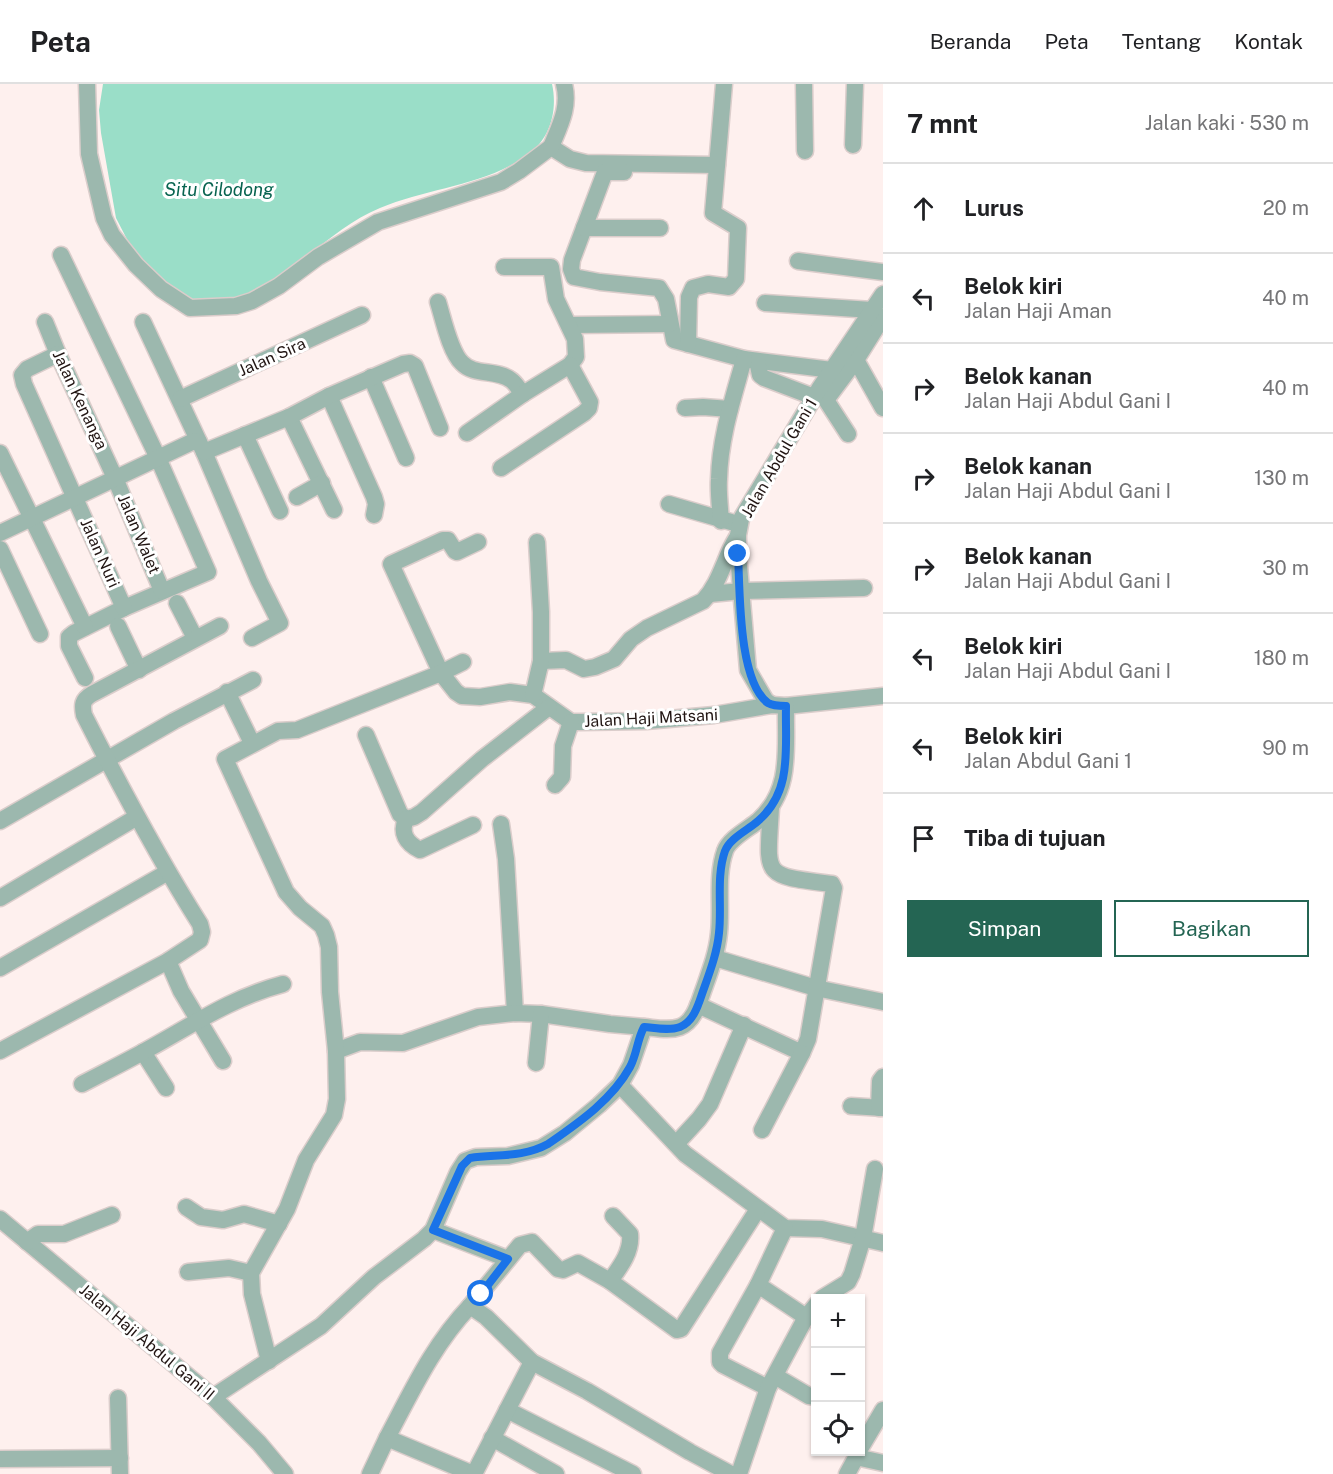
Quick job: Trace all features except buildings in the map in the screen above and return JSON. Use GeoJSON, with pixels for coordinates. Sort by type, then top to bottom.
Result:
{"type":"FeatureCollection","features":[{"type":"Feature","properties":{"kind":"street"},"geometry":{"type":"LineString","coordinates":[[87,84],[89,154],[96,189],[112,236],[136,265],[161,289],[190,308],[236,306],[252,301],[279,286],[318,257],[378,222],[501,182],[551,147],[565,114],[567,97],[564,84]]}},
{"type":"Feature","properties":{"kind":"street"},"geometry":{"type":"LineString","coordinates":[[688,344],[689,297],[693,288],[708,284],[729,287],[736,279],[738,228],[713,213],[724,84]]}},
{"type":"Feature","properties":{"kind":"street"},"geometry":{"type":"LineString","coordinates":[[804,84],[804,151]]}},
{"type":"Feature","properties":{"kind":"street"},"geometry":{"type":"LineString","coordinates":[[853,145],[855,84]]}},
{"type":"Feature","properties":{"kind":"street"},"geometry":{"type":"LineString","coordinates":[[551,147],[570,159],[586,163],[717,165]]}},
{"type":"Feature","properties":{"kind":"street"},"geometry":{"type":"LineString","coordinates":[[652,172],[605,172],[572,260],[571,269],[574,277],[660,288],[666,298],[674,340],[751,360],[832,370]]}},
{"type":"Feature","properties":{"kind":"street"},"geometry":{"type":"LineString","coordinates":[[584,228],[660,228]]}},
{"type":"Feature","properties":{"kind":"street"},"geometry":{"type":"LineString","coordinates":[[61,255],[158,458],[208,572],[124,608],[74,633],[68,641],[85,678]]}},
{"type":"Feature","properties":{"kind":"street"},"geometry":{"type":"LineString","coordinates":[[798,261],[883,272]]}},
{"type":"Feature","properties":{"kind":"street"},"geometry":{"type":"LineString","coordinates":[[467,433],[522,394],[570,365],[576,357],[577,349],[570,325],[556,299],[551,267],[504,267]]}},
{"type":"Feature","properties":{"kind":"street","name":"Jalan Abdul Gani 1"},"geometry":{"type":"LineString","coordinates":[[779,706],[766,701],[748,670],[741,591],[739,530],[751,502],[814,397],[832,370],[877,314],[883,294]]}},
{"type":"Feature","properties":{"kind":"street"},"geometry":{"type":"LineString","coordinates":[[438,302],[454,351],[460,362],[472,369],[506,377],[513,381],[522,394]]}},
{"type":"Feature","properties":{"kind":"street"},"geometry":{"type":"LineString","coordinates":[[765,303],[877,314],[856,360],[826,400],[848,434]]}},
{"type":"Feature","properties":{"kind":"street","name":"Jalan Sira"},"geometry":{"type":"LineString","coordinates":[[180,399],[362,315]]}},
{"type":"Feature","properties":{"kind":"street","name":"Jalan Kenanga"},"geometry":{"type":"LineString","coordinates":[[45,322],[115,478]]}},
{"type":"Feature","properties":{"kind":"street"},"geometry":{"type":"LineString","coordinates":[[143,322],[202,447],[259,581],[280,623],[252,638]]}},
{"type":"Feature","properties":{"kind":"street"},"geometry":{"type":"LineString","coordinates":[[570,325],[670,324]]}},
{"type":"Feature","properties":{"kind":"street","name":"Jalan Nuri"},"geometry":{"type":"LineString","coordinates":[[58,354],[27,369],[22,375],[24,384],[124,608]]}},
{"type":"Feature","properties":{"kind":"street"},"geometry":{"type":"LineString","coordinates":[[751,360],[764,378],[814,397]]}},
{"type":"Feature","properties":{"kind":"street"},"geometry":{"type":"LineString","coordinates":[[721,521],[720,464],[724,432],[730,409],[751,360]]}},
{"type":"Feature","properties":{"kind":"street"},"geometry":{"type":"LineString","coordinates":[[856,360],[883,408]]}},
{"type":"Feature","properties":{"kind":"street"},"geometry":{"type":"LineString","coordinates":[[202,447],[244,435],[288,417],[371,377],[410,363],[415,366],[440,428]]}},
{"type":"Feature","properties":{"kind":"street"},"geometry":{"type":"LineString","coordinates":[[501,468],[589,408],[590,402],[570,365]]}},
{"type":"Feature","properties":{"kind":"street"},"geometry":{"type":"LineString","coordinates":[[371,377],[406,458]]}},
{"type":"Feature","properties":{"kind":"street"},"geometry":{"type":"LineString","coordinates":[[330,396],[374,497],[376,504],[374,515]]}},
{"type":"Feature","properties":{"kind":"street"},"geometry":{"type":"LineString","coordinates":[[685,408],[730,409]]}},
{"type":"Feature","properties":{"kind":"street"},"geometry":{"type":"LineString","coordinates":[[288,417],[312,493],[334,510]]}},
{"type":"Feature","properties":{"kind":"street"},"geometry":{"type":"LineString","coordinates":[[244,435],[280,512]]}},
{"type":"Feature","properties":{"kind":"street"},"geometry":{"type":"LineString","coordinates":[[0,533],[194,441],[202,447]]}},
{"type":"Feature","properties":{"kind":"street"},"geometry":{"type":"LineString","coordinates":[[0,453],[85,627]]}},
{"type":"Feature","properties":{"kind":"street","name":"Jalan Walet"},"geometry":{"type":"LineString","coordinates":[[115,478],[162,591]]}},
{"type":"Feature","properties":{"kind":"street"},"geometry":{"type":"LineString","coordinates":[[541,661],[566,660],[584,669],[595,667],[614,658],[631,639],[646,628],[689,609],[710,594],[739,530],[721,521],[669,504]]}},
{"type":"Feature","properties":{"kind":"street"},"geometry":{"type":"LineString","coordinates":[[478,542],[457,552],[448,540],[443,540],[391,564],[441,673],[462,696],[480,697],[510,692],[533,695],[541,661],[537,542]]}},
{"type":"Feature","properties":{"kind":"street"},"geometry":{"type":"LineString","coordinates":[[0,549],[40,634]]}},
{"type":"Feature","properties":{"kind":"street"},"geometry":{"type":"LineString","coordinates":[[710,594],[864,588]]}},
{"type":"Feature","properties":{"kind":"street"},"geometry":{"type":"LineString","coordinates":[[177,603],[195,638]]}},
{"type":"Feature","properties":{"kind":"street"},"geometry":{"type":"LineString","coordinates":[[118,626],[139,670]]}},
{"type":"Feature","properties":{"kind":"street"},"geometry":{"type":"LineString","coordinates":[[0,1051],[168,961],[200,940],[202,932],[200,924],[137,817],[84,715],[82,706],[84,700],[92,694],[220,626]]}},
{"type":"Feature","properties":{"kind":"street"},"geometry":{"type":"LineString","coordinates":[[269,1361],[252,1294],[251,1273],[287,1209],[306,1160],[334,1115],[337,1090],[336,1051],[330,992],[329,947],[322,926],[300,908],[286,892],[226,763],[226,758],[278,731],[297,730],[441,673],[463,662]]}},
{"type":"Feature","properties":{"kind":"street"},"geometry":{"type":"LineString","coordinates":[[0,821],[106,759],[253,680]]}},
{"type":"Feature","properties":{"kind":"street"},"geometry":{"type":"LineString","coordinates":[[227,692],[252,743]]}},
{"type":"Feature","properties":{"kind":"street","name":"Jalan Haji Matsani"},"geometry":{"type":"LineString","coordinates":[[533,695],[571,722],[646,721],[883,696]]}},
{"type":"Feature","properties":{"kind":"street"},"geometry":{"type":"LineString","coordinates":[[336,1051],[360,1042],[403,1043],[478,1017],[515,1013],[668,1029],[682,1026],[690,1020],[698,1005],[715,958],[719,935],[721,869],[725,851],[731,842],[760,820],[771,808],[782,789],[785,777],[779,706]]}},
{"type":"Feature","properties":{"kind":"street"},"geometry":{"type":"LineString","coordinates":[[406,819],[422,812],[482,759],[549,707]]}},
{"type":"Feature","properties":{"kind":"street"},"geometry":{"type":"LineString","coordinates":[[555,785],[562,777],[564,746],[571,722]]}},
{"type":"Feature","properties":{"kind":"street"},"geometry":{"type":"LineString","coordinates":[[366,735],[400,814],[406,819]]}},
{"type":"Feature","properties":{"kind":"street"},"geometry":{"type":"LineString","coordinates":[[762,1130],[808,1039],[834,888],[832,884],[781,877],[773,870],[769,864],[768,855],[771,808]]}},
{"type":"Feature","properties":{"kind":"street"},"geometry":{"type":"LineString","coordinates":[[0,898],[137,817]]}},
{"type":"Feature","properties":{"kind":"street"},"geometry":{"type":"LineString","coordinates":[[406,819],[402,828],[403,834],[416,849],[420,850],[473,825]]}},
{"type":"Feature","properties":{"kind":"street"},"geometry":{"type":"LineString","coordinates":[[501,824],[506,859],[515,1013]]}},
{"type":"Feature","properties":{"kind":"street"},"geometry":{"type":"LineString","coordinates":[[7,964],[168,872]]}},
{"type":"Feature","properties":{"kind":"street"},"geometry":{"type":"LineString","coordinates":[[715,958],[816,988],[883,1002]]}},
{"type":"Feature","properties":{"kind":"street"},"geometry":{"type":"LineString","coordinates":[[168,961],[181,991],[223,1061]]}},
{"type":"Feature","properties":{"kind":"street"},"geometry":{"type":"LineString","coordinates":[[82,1084],[236,999],[283,984]]}},
{"type":"Feature","properties":{"kind":"street"},"geometry":{"type":"LineString","coordinates":[[698,1005],[802,1053]]}},
{"type":"Feature","properties":{"kind":"street"},"geometry":{"type":"LineString","coordinates":[[536,1063],[541,1014]]}},
{"type":"Feature","properties":{"kind":"street"},"geometry":{"type":"LineString","coordinates":[[676,1144],[710,1104],[744,1025]]}},
{"type":"Feature","properties":{"kind":"street"},"geometry":{"type":"LineString","coordinates":[[213,1397],[321,1326],[374,1277],[433,1230],[465,1161],[476,1157],[508,1156],[541,1148],[565,1133],[599,1105],[620,1085],[632,1065],[639,1036],[644,1027]]}},
{"type":"Feature","properties":{"kind":"street"},"geometry":{"type":"LineString","coordinates":[[143,1052],[166,1088]]}},
{"type":"Feature","properties":{"kind":"street"},"geometry":{"type":"LineString","coordinates":[[851,1106],[881,1108],[880,1082],[883,1077]]}},
{"type":"Feature","properties":{"kind":"street"},"geometry":{"type":"LineString","coordinates":[[620,1085],[685,1154],[785,1228],[822,1229],[883,1243]]}},
{"type":"Feature","properties":{"kind":"street"},"geometry":{"type":"LineString","coordinates":[[830,1294],[848,1282],[863,1238],[875,1169]]}},
{"type":"Feature","properties":{"kind":"street"},"geometry":{"type":"LineString","coordinates":[[186,1207],[201,1217],[223,1220],[244,1214],[279,1224]]}},
{"type":"Feature","properties":{"kind":"street"},"geometry":{"type":"LineString","coordinates":[[370,1474],[387,1438],[444,1337],[520,1245],[532,1242],[558,1269],[563,1270],[578,1263],[610,1281],[677,1330],[681,1329],[758,1209]]}},
{"type":"Feature","properties":{"kind":"street"},"geometry":{"type":"LineString","coordinates":[[27,1242],[38,1234],[64,1234],[112,1215]]}},
{"type":"Feature","properties":{"kind":"street"},"geometry":{"type":"LineString","coordinates":[[610,1281],[626,1257],[631,1238],[613,1216]]}},
{"type":"Feature","properties":{"kind":"street","name":"Jalan Haji Abdul Gani II"},"geometry":{"type":"LineString","coordinates":[[0,1219],[213,1397],[259,1443],[285,1474]]}},
{"type":"Feature","properties":{"kind":"street"},"geometry":{"type":"LineString","coordinates":[[785,1228],[758,1285],[721,1349],[720,1357],[723,1365],[811,1396]]}},
{"type":"Feature","properties":{"kind":"street"},"geometry":{"type":"LineString","coordinates":[[433,1230],[508,1259]]}},
{"type":"Feature","properties":{"kind":"street"},"geometry":{"type":"LineString","coordinates":[[188,1272],[229,1268],[251,1273]]}},
{"type":"Feature","properties":{"kind":"street"},"geometry":{"type":"LineString","coordinates":[[739,1474],[772,1382],[811,1311],[758,1285]]}},
{"type":"Feature","properties":{"kind":"street"},"geometry":{"type":"LineString","coordinates":[[470,1306],[486,1317],[532,1362],[588,1390],[731,1474]]}},
{"type":"Feature","properties":{"kind":"street"},"geometry":{"type":"LineString","coordinates":[[387,1438],[473,1474],[532,1362]]}},
{"type":"Feature","properties":{"kind":"street"},"geometry":{"type":"LineString","coordinates":[[0,1459],[120,1466],[118,1398]]}},
{"type":"Feature","properties":{"kind":"street"},"geometry":{"type":"LineString","coordinates":[[507,1410],[633,1474]]}},
{"type":"Feature","properties":{"kind":"street"},"geometry":{"type":"LineString","coordinates":[[865,1445],[878,1430],[883,1410]]}},
{"type":"Feature","properties":{"kind":"street"},"geometry":{"type":"LineString","coordinates":[[492,1438],[556,1474]]}},
{"type":"Feature","properties":{"kind":"street"},"geometry":{"type":"LineString","coordinates":[[847,1474],[856,1456]]}},
{"type":"Feature","properties":{"kind":"street"},"geometry":{"type":"LineString","coordinates":[[865,1456],[883,1463]]}},
{"type":"Feature","properties":{"kind":"water","name":"Situ Cilodong"},"geometry":{"type":"Polygon","coordinates":[[[103,84],[552,84],[554,104],[550,124],[541,142],[526,156],[509,166],[492,174],[380,208],[345,227],[282,275],[248,295],[189,304],[171,293],[131,247],[116,218],[101,133],[99,110],[103,84]]]}},
{"type":"Feature","properties":{"kind":"route"},"geometry":{"type":"LineString","coordinates":[[481,1294],[508,1259],[433,1230],[458,1172],[465,1161],[470,1158],[508,1156],[541,1148],[565,1133],[620,1085],[632,1065],[639,1036],[644,1027],[668,1029],[682,1026],[690,1020],[698,1005],[715,958],[719,935],[721,869],[725,851],[731,842],[760,820],[771,808],[782,789],[785,777],[786,706],[772,705],[766,701],[748,670],[738,554]]}}]}
